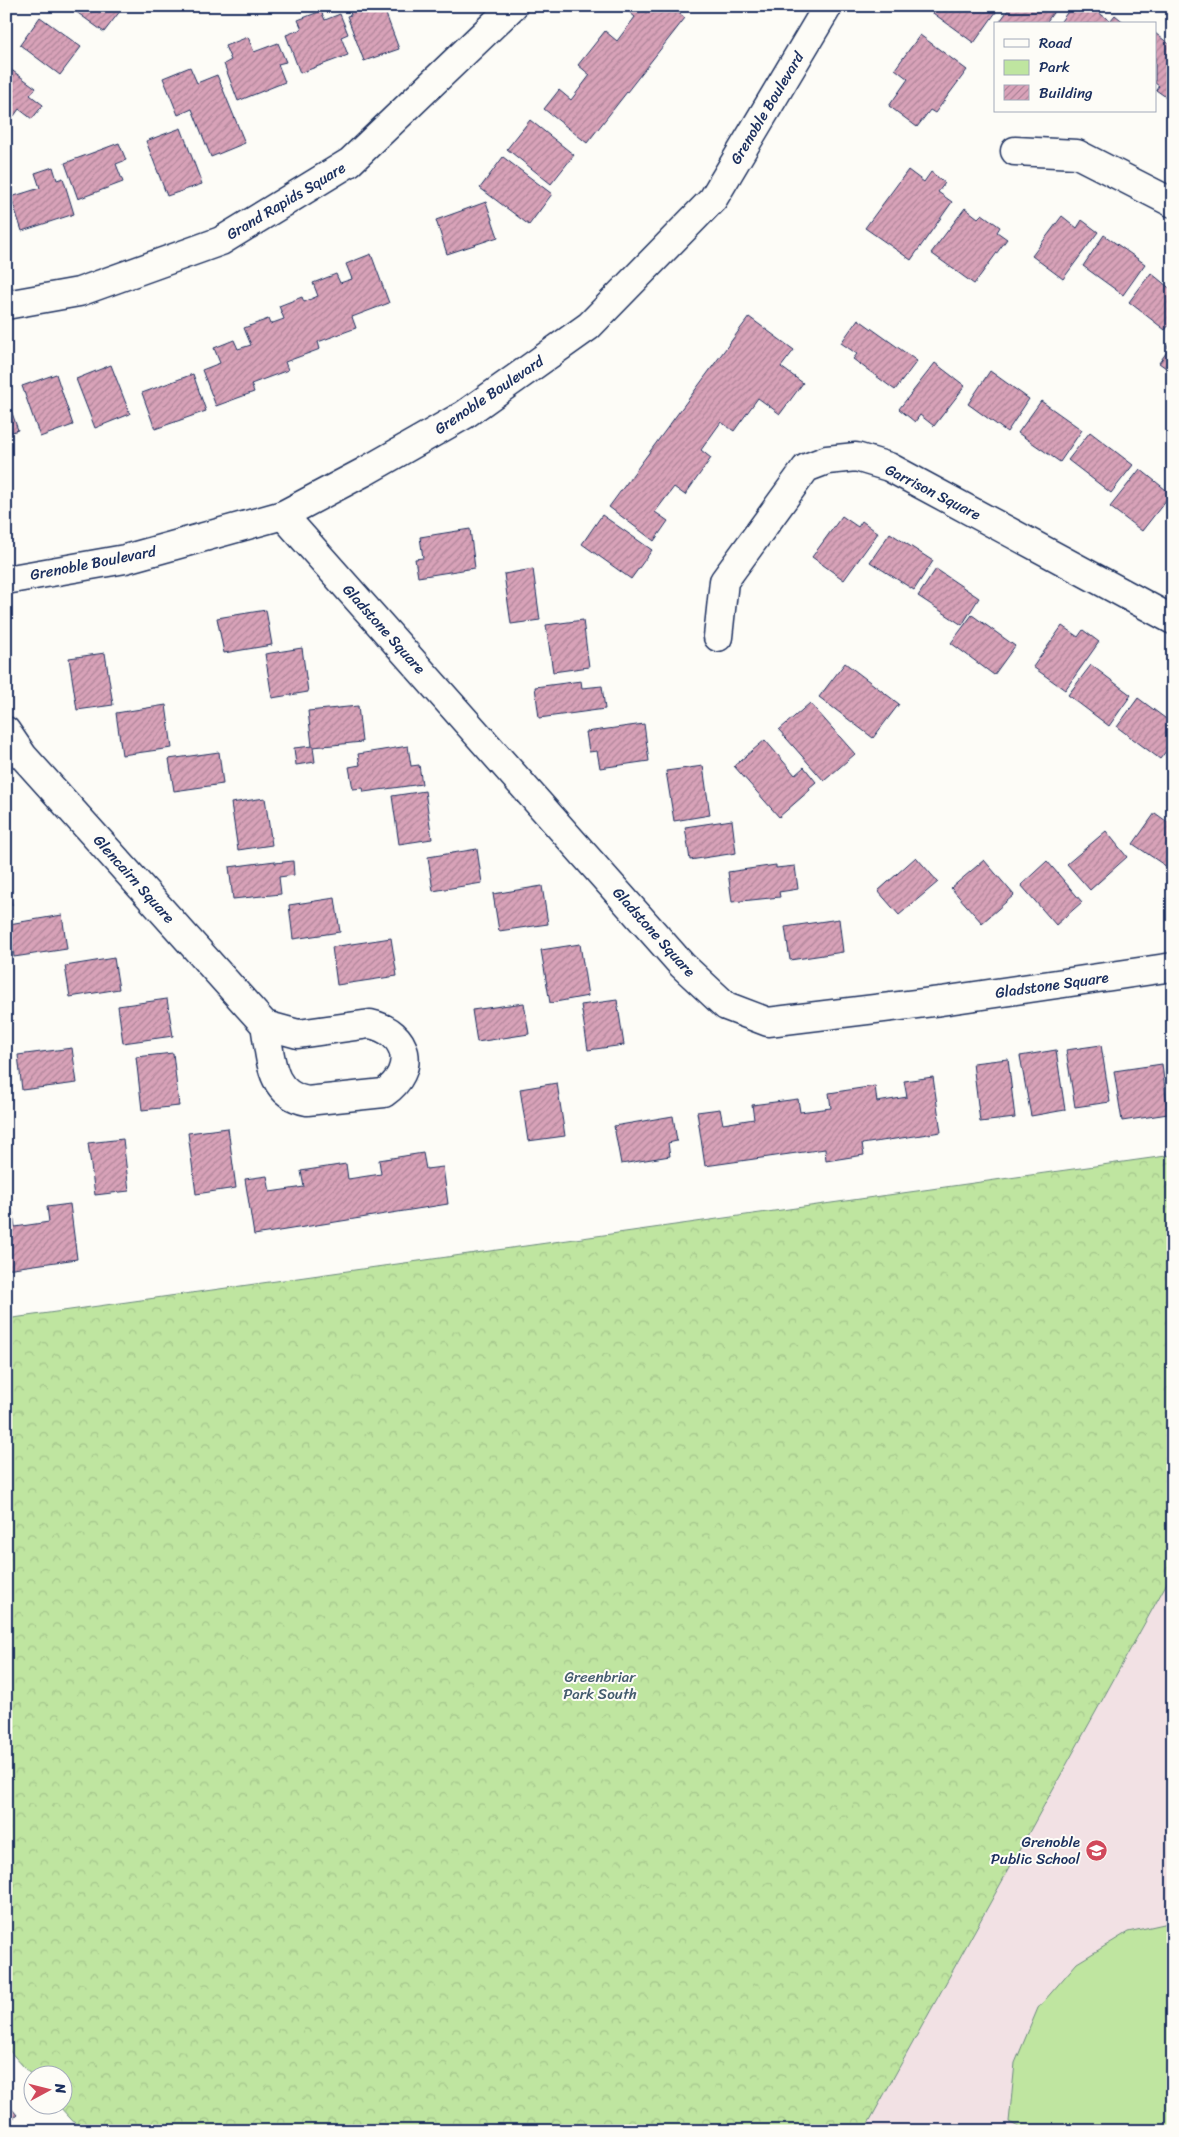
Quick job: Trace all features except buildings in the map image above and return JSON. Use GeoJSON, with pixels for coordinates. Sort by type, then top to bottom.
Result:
{"type":"FeatureCollection","features":[{"type":"Feature","properties":{"kind":"street","name":"Grand Rapids Square"},"geometry":{"type":"LineString","coordinates":[[6,305],[79,292],[221,241],[350,162],[513,6]]}},
{"type":"Feature","properties":{"kind":"street","name":"Grenoble Boulevard"},"geometry":{"type":"LineString","coordinates":[[6,580],[125,559],[283,515],[364,472],[464,415],[589,326],[713,199],[828,6]]}},
{"type":"Feature","properties":{"kind":"street"},"geometry":{"type":"LineString","coordinates":[[1014,151],[1077,154],[1173,203]]}},
{"type":"Feature","properties":{"kind":"street","name":"Garrison Square"},"geometry":{"type":"LineString","coordinates":[[718,637],[724,581],[806,468],[827,460],[856,457],[888,467],[1173,620]]}},
{"type":"Feature","properties":{"kind":"street","name":"Gladstone Square"},"geometry":{"type":"LineString","coordinates":[[283,515],[682,965],[726,1006],[768,1022],[941,1001],[1173,967]]}},
{"type":"Feature","properties":{"kind":"street","name":"Glencairn Square"},"geometry":{"type":"LineString","coordinates":[[6,730],[23,756],[265,1025]]}},
{"type":"Feature","properties":{"kind":"street"},"geometry":{"type":"LineString","coordinates":[[370,1024],[381,1026],[392,1032],[400,1042],[404,1053],[401,1077],[384,1093],[307,1101],[297,1099],[280,1087],[275,1078],[265,1025],[298,1034],[370,1024]]}},
{"type":"Feature","properties":{"kind":"shaded area","name":"Grenoble Public School"},"geometry":{"type":"Polygon","coordinates":[[[1173,1572],[1173,2131],[864,2131],[1173,1572]]]}},
{"type":"Feature","properties":{"kind":"green space","name":"Greenbriar Park South"},"geometry":{"type":"Polygon","coordinates":[[[1173,1155],[1173,1572],[864,2131],[82,2131],[66,2114],[72,2114],[72,2064],[22,2065],[6,2047],[6,1319],[1173,1155]]]}},
{"type":"Feature","properties":{"kind":"green space"},"geometry":{"type":"Polygon","coordinates":[[[1173,1922],[1173,2131],[1026,2131],[1009,2122],[1015,2063],[1038,2008],[1077,1963],[1128,1932],[1173,1922]]]}},
{"type":"Feature","properties":{"kind":"place","name":"Grenoble Public School"},"geometry":{"type":"Point","coordinates":[1096,1851]}}]}
